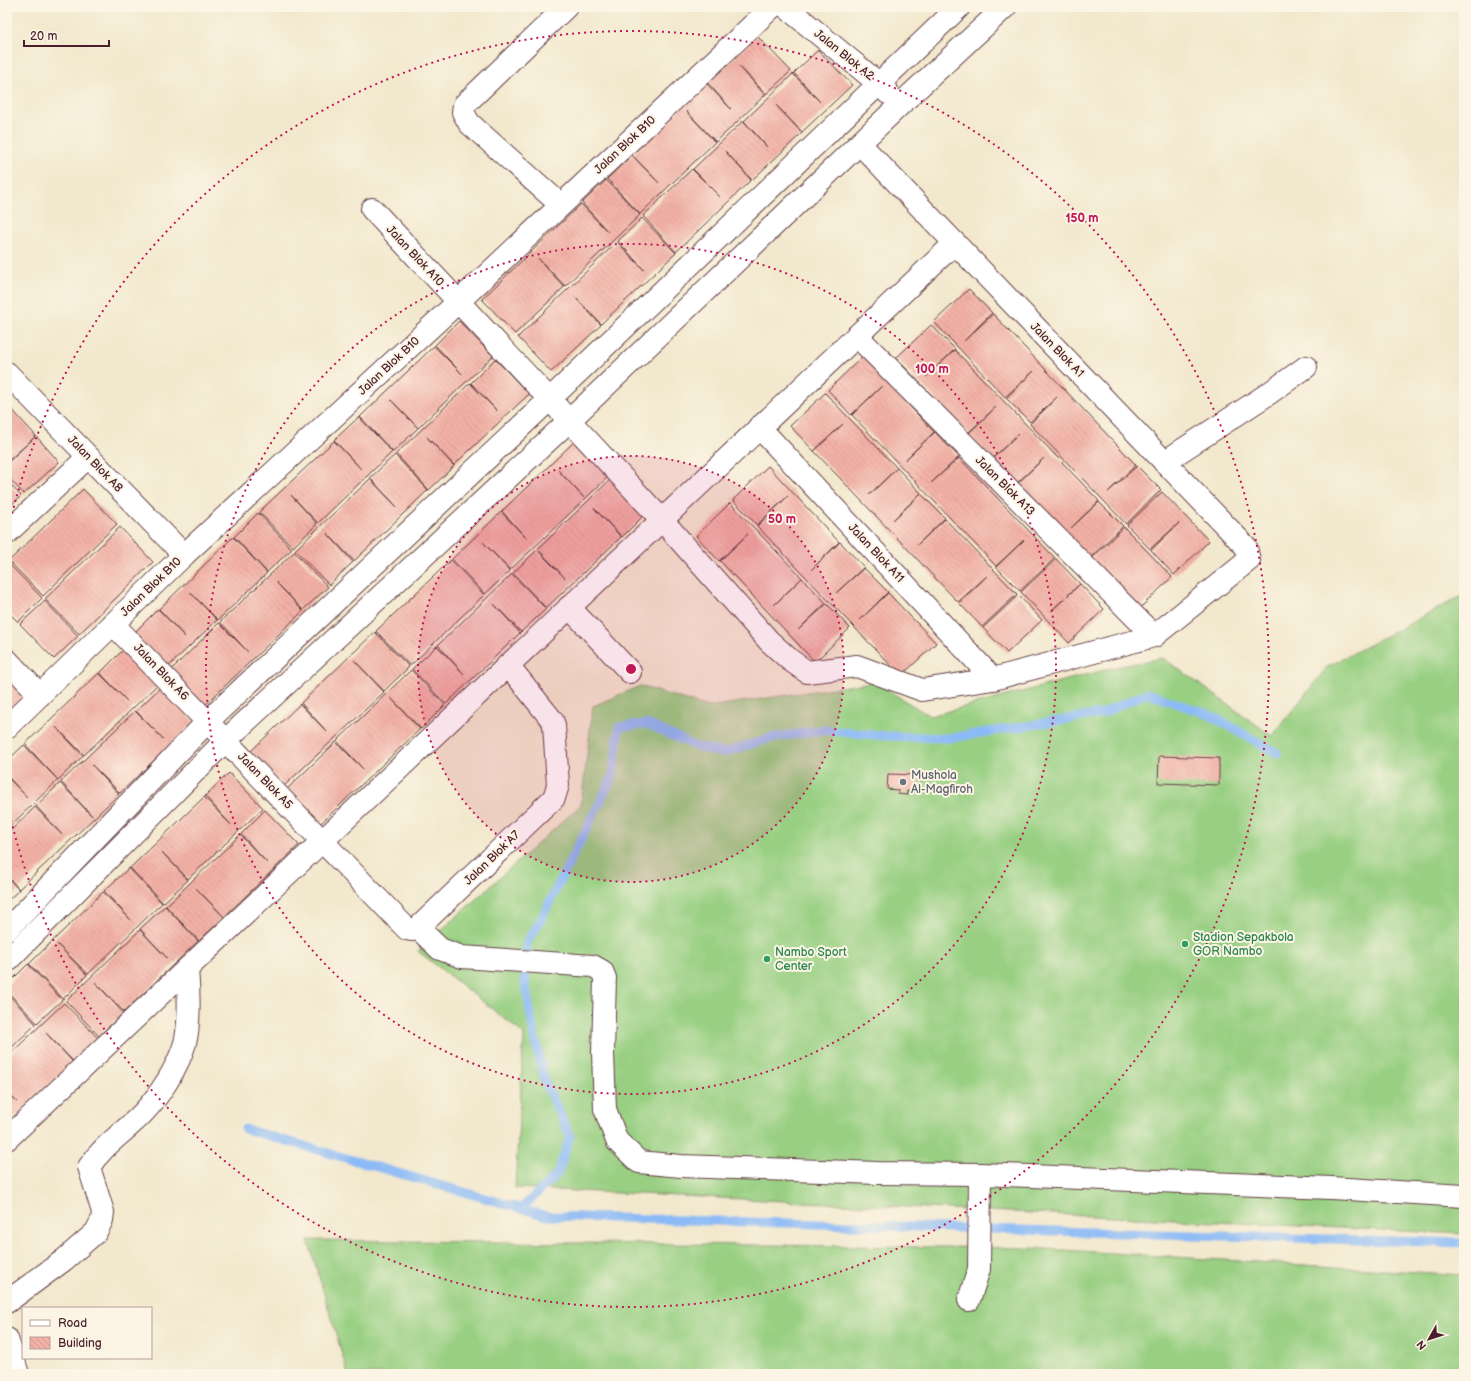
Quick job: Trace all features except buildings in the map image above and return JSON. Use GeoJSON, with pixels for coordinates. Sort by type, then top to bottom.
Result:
{"type":"FeatureCollection","features":[{"type":"Feature","properties":{"kind":"street"},"geometry":{"type":"LineString","coordinates":[[561,205],[469,123],[463,112],[464,105],[566,7]]}},
{"type":"Feature","properties":{"kind":"street","name":"Jalan Blok B10"},"geometry":{"type":"LineString","coordinates":[[7,727],[184,555],[458,302],[772,7]]}},
{"type":"Feature","properties":{"kind":"street","name":"Jalan Blok A2"},"geometry":{"type":"LineString","coordinates":[[786,7],[878,83],[900,105]]}},
{"type":"Feature","properties":{"kind":"street"},"geometry":{"type":"LineString","coordinates":[[7,930],[208,721],[550,399],[959,7]]}},
{"type":"Feature","properties":{"kind":"street"},"geometry":{"type":"LineString","coordinates":[[7,961],[226,740],[570,420],[900,105],[1005,7]]}},
{"type":"Feature","properties":{"kind":"street","name":"Jalan Blok A1"},"geometry":{"type":"LineString","coordinates":[[860,144],[1246,547],[1249,560],[1154,636]]}},
{"type":"Feature","properties":{"kind":"street","name":"Jalan Blok A10"},"geometry":{"type":"LineString","coordinates":[[372,209],[662,520],[769,641],[790,660],[807,672],[857,666],[922,690],[993,679],[1154,636]]}},
{"type":"Feature","properties":{"kind":"street"},"geometry":{"type":"LineString","coordinates":[[7,1139],[955,243]]}},
{"type":"Feature","properties":{"kind":"street","name":"Jalan Blok A13"},"geometry":{"type":"LineString","coordinates":[[857,336],[1154,636]]}},
{"type":"Feature","properties":{"kind":"street"},"geometry":{"type":"LineString","coordinates":[[1164,462],[1268,394],[1306,367]]}},
{"type":"Feature","properties":{"kind":"street","name":"Jalan Blok A8"},"geometry":{"type":"LineString","coordinates":[[7,373],[184,555]]}},
{"type":"Feature","properties":{"kind":"street","name":"Jalan Blok A11"},"geometry":{"type":"LineString","coordinates":[[759,427],[993,679]]}},
{"type":"Feature","properties":{"kind":"street"},"geometry":{"type":"LineString","coordinates":[[7,533],[88,457]]}},
{"type":"Feature","properties":{"kind":"street"},"geometry":{"type":"LineString","coordinates":[[569,607],[630,672]]}},
{"type":"Feature","properties":{"kind":"street","name":"Jalan Blok A6"},"geometry":{"type":"LineString","coordinates":[[113,624],[208,721]]}},
{"type":"Feature","properties":{"kind":"street"},"geometry":{"type":"LineString","coordinates":[[7,660],[40,695]]}},
{"type":"Feature","properties":{"kind":"street","name":"Jalan Blok A7"},"geometry":{"type":"LineString","coordinates":[[418,928],[554,798],[557,792],[558,785],[554,725],[552,720],[508,665]]}},
{"type":"Feature","properties":{"kind":"street","name":"Jalan Blok A5"},"geometry":{"type":"LineString","coordinates":[[208,721],[323,840]]}},
{"type":"Feature","properties":{"kind":"street"},"geometry":{"type":"LineString","coordinates":[[323,840],[407,929],[414,930],[418,928],[440,949],[462,957],[593,966],[602,971],[605,978],[603,1053],[606,1109],[617,1141],[639,1162],[681,1166],[854,1172],[980,1174],[1331,1188],[1464,1196]]}},
{"type":"Feature","properties":{"kind":"street"},"geometry":{"type":"LineString","coordinates":[[7,1302],[64,1260],[96,1232],[102,1220],[103,1212],[89,1167],[95,1157],[143,1113],[170,1078],[185,1042],[188,1012],[187,969]]}},
{"type":"Feature","properties":{"kind":"street"},"geometry":{"type":"LineString","coordinates":[[969,1300],[979,1269],[980,1174]]}},
{"type":"Feature","properties":{"kind":"street"},"geometry":{"type":"LineString","coordinates":[[7,1339],[18,1374]]}},
{"type":"Feature","properties":{"kind":"green space"},"geometry":{"type":"Polygon","coordinates":[[[1464,595],[1464,1234],[515,1188],[524,1034],[418,951],[581,805],[593,706],[640,686],[708,707],[874,682],[930,716],[1116,667],[1163,658],[1272,736],[1327,667],[1464,595]]]}},
{"type":"Feature","properties":{"kind":"green space"},"geometry":{"type":"Polygon","coordinates":[[[308,1240],[1031,1248],[1464,1275],[1464,1374],[348,1374],[308,1240]]]}},
{"type":"Feature","properties":{"kind":"waterway"},"geometry":{"type":"LineString","coordinates":[[521,1209],[558,1173],[570,1136],[545,1082],[533,1029],[525,981],[527,942],[539,923],[613,776],[619,727],[647,724],[697,747],[723,753],[770,738],[823,730],[886,736],[950,738],[1101,714],[1147,693],[1210,715],[1277,753]]}},
{"type":"Feature","properties":{"kind":"waterway"},"geometry":{"type":"LineString","coordinates":[[245,1129],[547,1216],[1464,1243]]}},
{"type":"Feature","properties":{"kind":"place","name":"Mushola Al-Magfiroh"},"geometry":{"type":"Point","coordinates":[903,782]}},
{"type":"Feature","properties":{"kind":"place","name":"Stadion Sepakbola GOR Nambo"},"geometry":{"type":"Point","coordinates":[1185,944]}},
{"type":"Feature","properties":{"kind":"place","name":"Nambo Sport Center"},"geometry":{"type":"Point","coordinates":[767,959]}}]}
